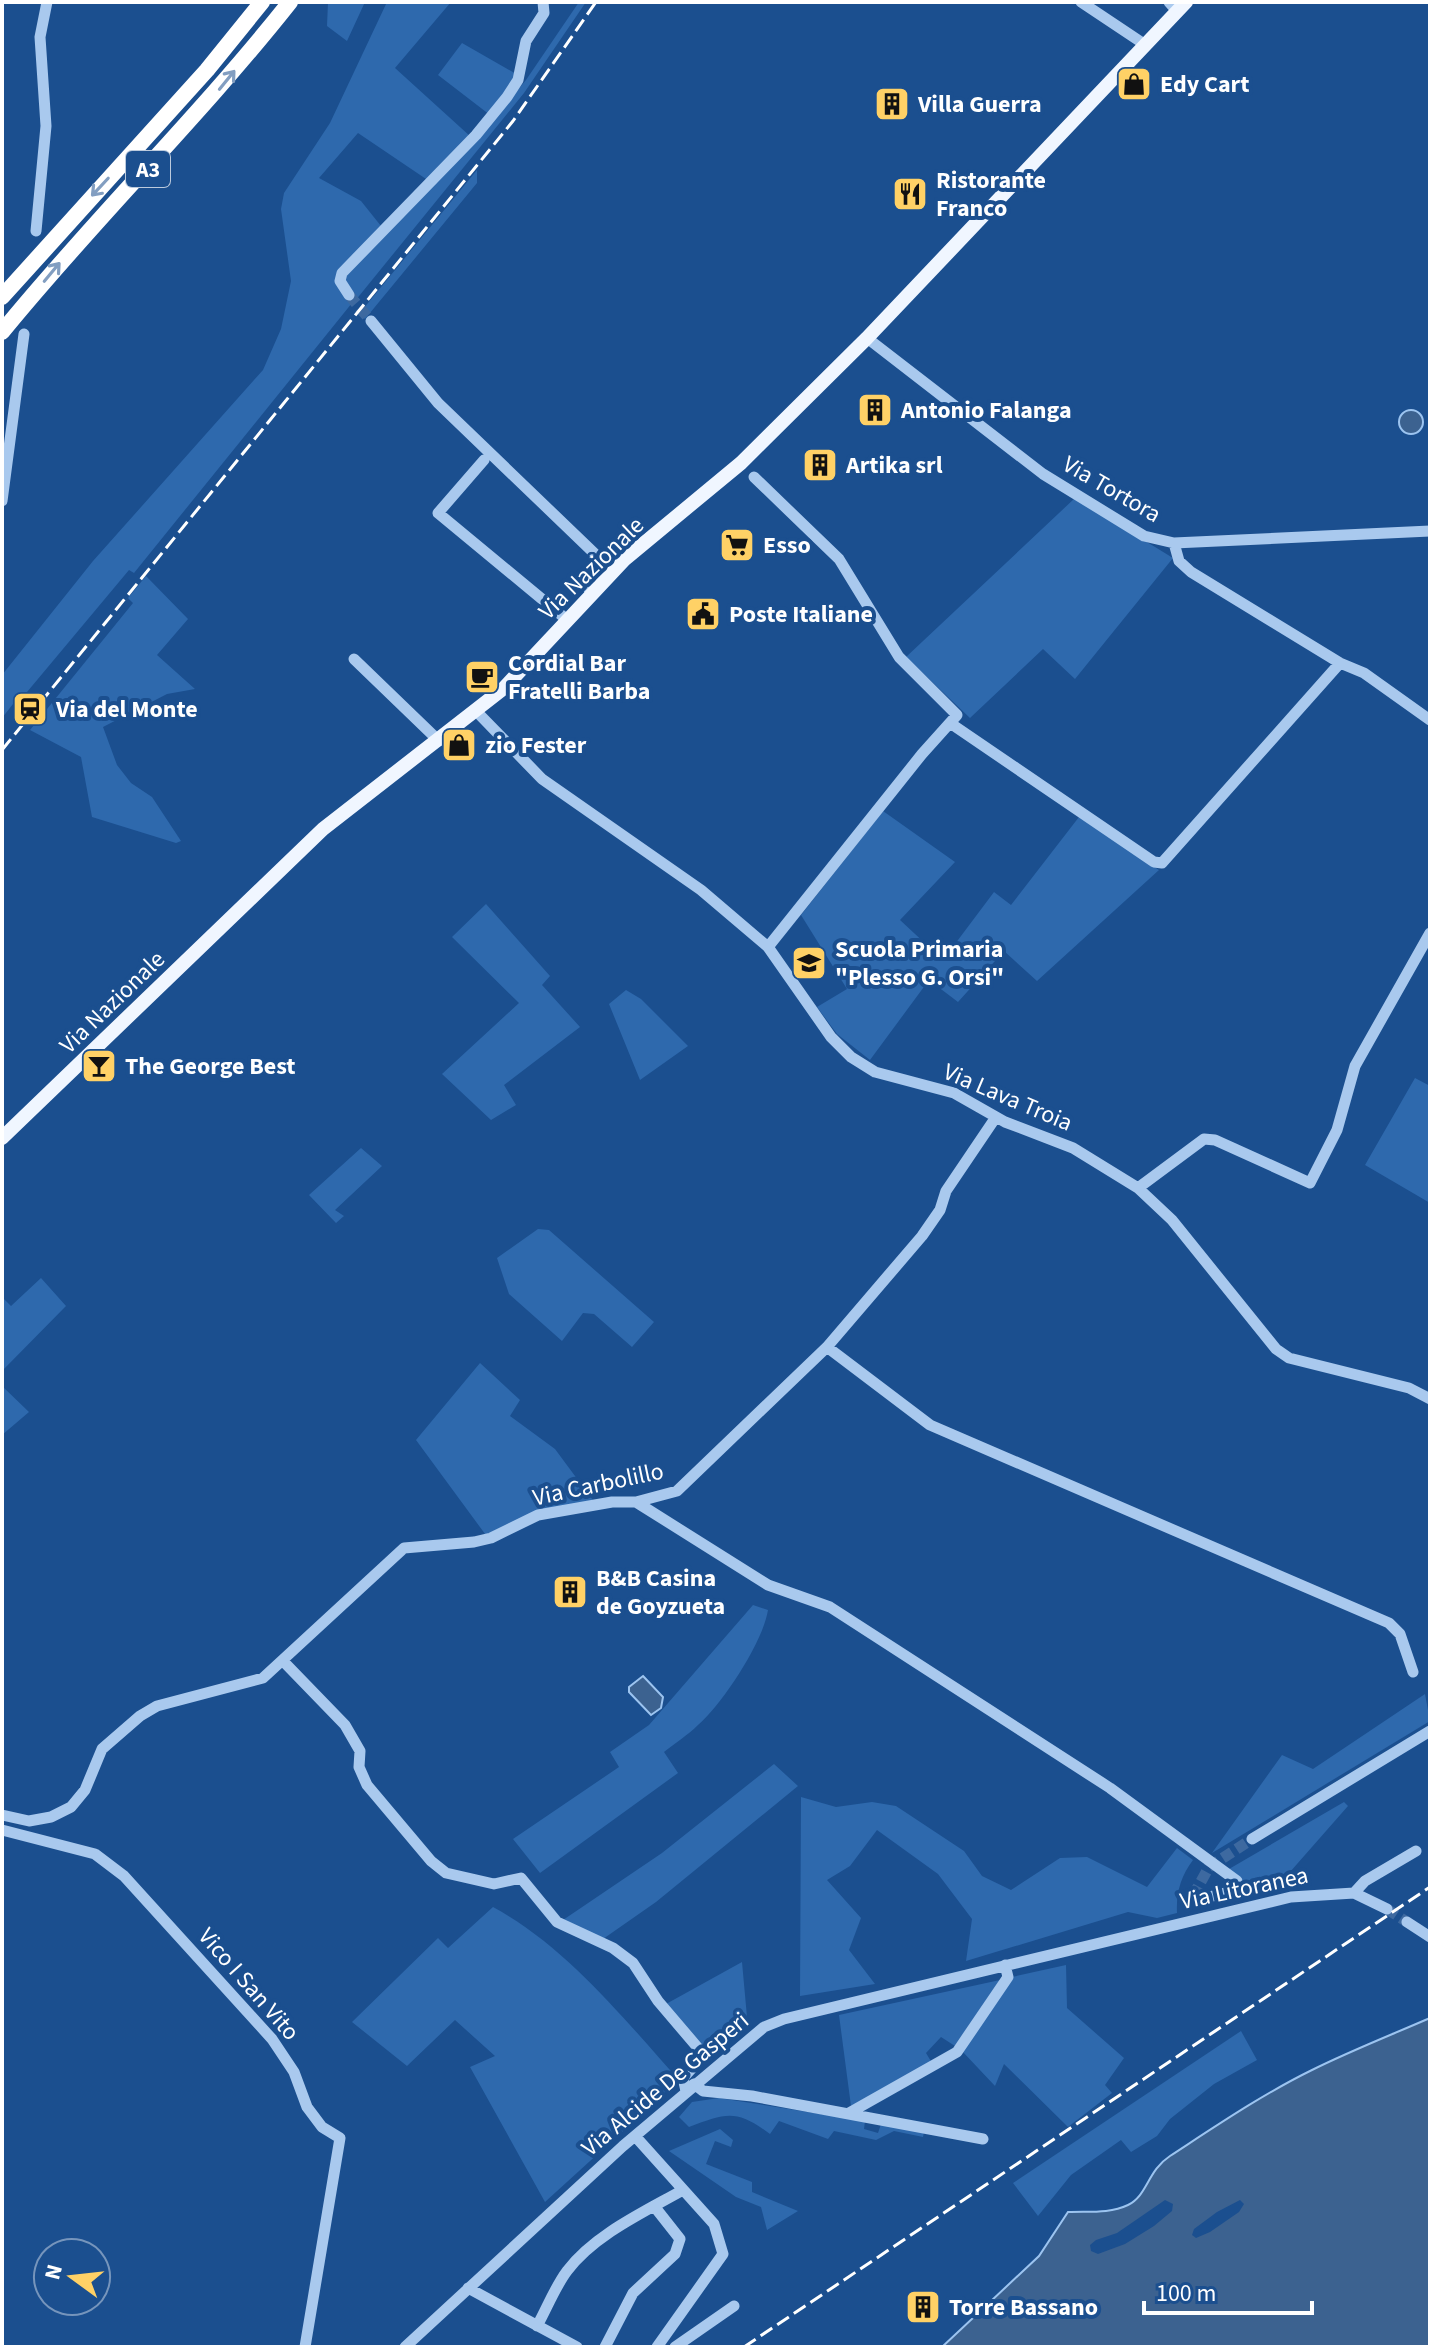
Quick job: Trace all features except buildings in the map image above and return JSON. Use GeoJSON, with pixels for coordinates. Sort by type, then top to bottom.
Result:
{"type":"FeatureCollection","features":[{"type":"Feature","properties":{"kind":"highway","name":"A3"},"geometry":{"type":"LineString","coordinates":[[2,297],[207,70],[262,2]]}},
{"type":"Feature","properties":{"kind":"highway","name":"A3"},"geometry":{"type":"LineString","coordinates":[[2,332],[57,265],[220,89],[290,2]]}},
{"type":"Feature","properties":{"kind":"main road","name":"Via Nazionale"},"geometry":{"type":"LineString","coordinates":[[2,1138],[323,829],[477,712],[523,668],[591,592],[748,471],[867,338],[1144,44],[1177,5]]}},
{"type":"Feature","properties":{"kind":"street"},"geometry":{"type":"LineString","coordinates":[[36,231],[46,126],[40,37],[47,2]]}},
{"type":"Feature","properties":{"kind":"street"},"geometry":{"type":"LineString","coordinates":[[349,295],[340,281],[342,273],[476,135],[507,97],[518,80],[526,41],[544,13],[543,2]]}},
{"type":"Feature","properties":{"kind":"street"},"geometry":{"type":"LineString","coordinates":[[1081,2],[1144,44]]}},
{"type":"Feature","properties":{"kind":"street"},"geometry":{"type":"LineString","coordinates":[[371,321],[438,403],[595,554],[595,564],[582,579],[591,592]]}},
{"type":"Feature","properties":{"kind":"street"},"geometry":{"type":"LineString","coordinates":[[2,501],[24,334]]}},
{"type":"Feature","properties":{"kind":"street","name":"Via Tortora"},"geometry":{"type":"LineString","coordinates":[[867,338],[1043,474],[1144,536],[1174,543],[1430,531]]}},
{"type":"Feature","properties":{"kind":"street"},"geometry":{"type":"LineString","coordinates":[[484,460],[438,513],[566,619]]}},
{"type":"Feature","properties":{"kind":"street"},"geometry":{"type":"LineString","coordinates":[[748,471],[839,559],[899,657],[957,715],[768,947]]}},
{"type":"Feature","properties":{"kind":"street"},"geometry":{"type":"LineString","coordinates":[[1174,543],[1179,561],[1191,572],[1340,663],[1364,673],[1430,720]]}},
{"type":"Feature","properties":{"kind":"street"},"geometry":{"type":"LineString","coordinates":[[354,659],[439,741]]}},
{"type":"Feature","properties":{"kind":"street"},"geometry":{"type":"LineString","coordinates":[[950,723],[1154,862],[1162,863],[1340,663]]}},
{"type":"Feature","properties":{"kind":"street","name":"Via Lava Troia"},"geometry":{"type":"LineString","coordinates":[[477,712],[542,779],[701,890],[768,947],[831,1037],[851,1057],[875,1072],[954,1093],[996,1117],[1073,1148],[1138,1188],[1172,1220],[1276,1349],[1309,1365],[1409,1388],[1430,1399]]}},
{"type":"Feature","properties":{"kind":"street"},"geometry":{"type":"LineString","coordinates":[[1138,1188],[1204,1139],[1215,1140],[1310,1183],[1337,1130],[1355,1066],[1430,933]]}},
{"type":"Feature","properties":{"kind":"street","name":"Via Carbolillo"},"geometry":{"type":"LineString","coordinates":[[2,1815],[29,1821],[51,1817],[71,1807],[85,1790],[102,1749],[140,1716],[157,1706],[251,1683],[283,1661],[404,1548],[474,1542],[491,1538],[538,1515],[612,1502],[636,1502],[677,1491],[827,1347],[922,1236],[940,1210],[946,1191],[996,1117]]}},
{"type":"Feature","properties":{"kind":"street"},"geometry":{"type":"LineString","coordinates":[[827,1347],[930,1425],[1389,1623],[1400,1634],[1413,1672]]}},
{"type":"Feature","properties":{"kind":"street"},"geometry":{"type":"LineString","coordinates":[[636,1502],[768,1585],[830,1607],[1110,1788],[1237,1881],[1237,1890],[1193,1898],[1195,1919]]}},
{"type":"Feature","properties":{"kind":"street"},"geometry":{"type":"LineString","coordinates":[[283,1661],[345,1725],[360,1751],[359,1767],[367,1785],[431,1861],[446,1873],[494,1884],[521,1878],[557,1922],[613,1948],[633,1963],[658,2001],[704,2055],[683,2078],[690,2088],[752,2096],[983,2139]]}},
{"type":"Feature","properties":{"kind":"street"},"geometry":{"type":"LineString","coordinates":[[1252,1839],[1430,1731]]}},
{"type":"Feature","properties":{"kind":"street","name":"Vico I San Vito"},"geometry":{"type":"LineString","coordinates":[[2,1830],[95,1854],[124,1876],[272,2039],[294,2072],[307,2107],[322,2127],[340,2138],[305,2347]]}},
{"type":"Feature","properties":{"kind":"street"},"geometry":{"type":"LineString","coordinates":[[1354,1893],[1365,1881],[1416,1851]]}},
{"type":"Feature","properties":{"kind":"street","name":"Via Litoranea"},"geometry":{"type":"LineString","coordinates":[[1153,1929],[1291,1897],[1354,1893],[1387,1909]]}},
{"type":"Feature","properties":{"kind":"street"},"geometry":{"type":"LineString","coordinates":[[1407,1922],[1430,1937]]}},
{"type":"Feature","properties":{"kind":"street","name":"Via Alcide De Gasperi"},"geometry":{"type":"LineString","coordinates":[[405,2347],[635,2136],[748,2038],[784,2019],[1153,1929]]}},
{"type":"Feature","properties":{"kind":"street"},"geometry":{"type":"LineString","coordinates":[[848,2113],[957,2052],[996,2000],[1008,1977],[1005,1965]]}},
{"type":"Feature","properties":{"kind":"street"},"geometry":{"type":"LineString","coordinates":[[635,2136],[714,2224],[723,2254],[657,2347]]}},
{"type":"Feature","properties":{"kind":"street"},"geometry":{"type":"LineString","coordinates":[[537,2326],[566,2272],[581,2256],[683,2190]]}},
{"type":"Feature","properties":{"kind":"street"},"geometry":{"type":"LineString","coordinates":[[605,2347],[633,2293],[675,2254],[680,2239],[654,2206]]}},
{"type":"Feature","properties":{"kind":"street"},"geometry":{"type":"LineString","coordinates":[[468,2288],[577,2347]]}},
{"type":"Feature","properties":{"kind":"street"},"geometry":{"type":"LineString","coordinates":[[675,2347],[734,2306]]}},
{"type":"Feature","properties":{"kind":"shaded area"},"geometry":{"type":"Polygon","coordinates":[[[328,2],[365,2],[347,41],[327,26],[328,2]]]}},
{"type":"Feature","properties":{"kind":"shaded area"},"geometry":{"type":"Polygon","coordinates":[[[387,2],[451,2],[395,68],[471,137],[429,181],[358,133],[319,178],[361,201],[381,226],[340,285],[352,303],[134,573],[129,570],[2,718],[2,675],[93,561],[263,370],[281,329],[291,281],[281,209],[284,193],[330,123],[387,2]]]}},
{"type":"Feature","properties":{"kind":"shaded area"},"geometry":{"type":"Polygon","coordinates":[[[579,2],[586,2],[524,93],[355,301],[343,283],[344,274],[479,137],[526,80],[579,2]]]}},
{"type":"Feature","properties":{"kind":"shaded area"},"geometry":{"type":"Polygon","coordinates":[[[462,43],[518,75],[490,115],[438,75],[462,43]]]}},
{"type":"Feature","properties":{"kind":"shaded area"},"geometry":{"type":"Polygon","coordinates":[[[477,170],[477,183],[365,319],[359,314],[477,170]]]}},
{"type":"Feature","properties":{"kind":"shaded area"},"geometry":{"type":"Polygon","coordinates":[[[1411,410],[1419,414],[1423,422],[1419,430],[1411,434],[1403,430],[1399,422],[1403,414],[1411,410]]]}},
{"type":"Feature","properties":{"kind":"shaded area"},"geometry":{"type":"Polygon","coordinates":[[[1075,498],[1173,558],[1075,679],[1043,649],[970,718],[906,657],[1075,498]]]}},
{"type":"Feature","properties":{"kind":"shaded area"},"geometry":{"type":"Polygon","coordinates":[[[146,576],[188,619],[157,655],[195,689],[167,694],[103,727],[117,765],[131,783],[152,797],[181,841],[176,843],[92,817],[81,757],[30,730],[133,603],[128,598],[146,576]]]}},
{"type":"Feature","properties":{"kind":"shaded area"},"geometry":{"type":"Polygon","coordinates":[[[883,811],[955,862],[900,920],[943,960],[994,892],[1011,905],[1079,817],[1159,870],[1037,981],[1004,951],[958,1002],[929,980],[870,1060],[837,1034],[817,1007],[847,989],[801,915],[883,811]]]}},
{"type":"Feature","properties":{"kind":"shaded area"},"geometry":{"type":"Polygon","coordinates":[[[486,904],[550,976],[542,985],[580,1027],[504,1085],[516,1105],[491,1120],[442,1074],[519,1003],[452,937],[486,904]]]}},
{"type":"Feature","properties":{"kind":"shaded area"},"geometry":{"type":"Polygon","coordinates":[[[626,990],[641,999],[688,1046],[640,1080],[609,1004],[626,990]]]}},
{"type":"Feature","properties":{"kind":"shaded area"},"geometry":{"type":"Polygon","coordinates":[[[1415,1078],[1430,1086],[1430,1203],[1365,1165],[1415,1078]]]}},
{"type":"Feature","properties":{"kind":"shaded area"},"geometry":{"type":"Polygon","coordinates":[[[361,1148],[382,1166],[335,1210],[344,1216],[336,1223],[309,1195],[361,1148]]]}},
{"type":"Feature","properties":{"kind":"shaded area"},"geometry":{"type":"Polygon","coordinates":[[[538,1229],[549,1230],[654,1322],[632,1347],[594,1314],[583,1313],[562,1341],[509,1294],[497,1258],[538,1229]]]}},
{"type":"Feature","properties":{"kind":"shaded area"},"geometry":{"type":"Polygon","coordinates":[[[41,1278],[66,1306],[2,1371],[2,1297],[11,1306],[41,1278]]]}},
{"type":"Feature","properties":{"kind":"shaded area"},"geometry":{"type":"Polygon","coordinates":[[[480,1363],[520,1400],[510,1416],[555,1449],[595,1503],[542,1511],[488,1538],[416,1440],[480,1363]]]}},
{"type":"Feature","properties":{"kind":"shaded area"},"geometry":{"type":"Polygon","coordinates":[[[2,1386],[29,1412],[2,1435],[2,1386]]]}},
{"type":"Feature","properties":{"kind":"shaded area"},"geometry":{"type":"Polygon","coordinates":[[[753,1605],[768,1610],[765,1623],[740,1671],[708,1715],[664,1752],[678,1773],[540,1873],[513,1839],[619,1767],[610,1752],[649,1725],[753,1605]]]}},
{"type":"Feature","properties":{"kind":"shaded area"},"geometry":{"type":"Polygon","coordinates":[[[643,1676],[663,1697],[661,1708],[651,1715],[629,1692],[629,1687],[643,1676]]]}},
{"type":"Feature","properties":{"kind":"shaded area"},"geometry":{"type":"Polygon","coordinates":[[[1425,1694],[1430,1721],[1212,1853],[1282,1755],[1313,1769],[1425,1694]]]}},
{"type":"Feature","properties":{"kind":"shaded area"},"geometry":{"type":"Polygon","coordinates":[[[774,1764],[798,1786],[656,1902],[603,1939],[563,1920],[662,1853],[774,1764]]]}},
{"type":"Feature","properties":{"kind":"shaded area"},"geometry":{"type":"Polygon","coordinates":[[[801,1797],[836,1807],[872,1802],[896,1806],[964,1851],[982,1876],[1011,1890],[1060,1858],[1087,1857],[1147,1887],[1177,1848],[1193,1860],[1180,1885],[1177,1913],[1157,1918],[1128,1912],[966,1961],[972,1919],[938,1874],[877,1830],[850,1866],[827,1880],[861,1918],[849,1950],[875,1984],[800,1996],[801,1797]]]}},
{"type":"Feature","properties":{"kind":"shaded area"},"geometry":{"type":"Polygon","coordinates":[[[1344,1802],[1348,1806],[1290,1872],[1300,1884],[1247,1894],[1240,1879],[1229,1869],[1344,1802]]]}},
{"type":"Feature","properties":{"kind":"shaded area"},"geometry":{"type":"Polygon","coordinates":[[[493,1907],[520,1923],[570,1963],[679,2080],[545,2202],[470,2067],[495,2056],[455,2020],[407,2066],[352,2022],[438,1938],[448,1948],[493,1907]]]}},
{"type":"Feature","properties":{"kind":"shaded area"},"geometry":{"type":"Polygon","coordinates":[[[742,1962],[747,2017],[708,2053],[666,2004],[742,1962]]]}},
{"type":"Feature","properties":{"kind":"shaded area"},"geometry":{"type":"Polygon","coordinates":[[[1066,1965],[1067,2008],[1124,2058],[1105,2085],[1112,2093],[1068,2127],[1004,2064],[995,2086],[962,2051],[1012,1977],[1066,1965]]]}},
{"type":"Feature","properties":{"kind":"shaded area"},"geometry":{"type":"Polygon","coordinates":[[[1000,1980],[955,2046],[941,2037],[926,2053],[932,2063],[851,2106],[839,2015],[1000,1980]]]}},
{"type":"Feature","properties":{"kind":"shaded area"},"geometry":{"type":"Polygon","coordinates":[[[1430,2018],[1430,2347],[942,2347],[1039,2256],[1068,2212],[1106,2211],[1128,2205],[1140,2195],[1162,2162],[1240,2111],[1312,2070],[1430,2018]]]}},
{"type":"Feature","properties":{"kind":"shaded area"},"geometry":{"type":"Polygon","coordinates":[[[1241,2031],[1257,2060],[1214,2084],[1170,2119],[1157,2136],[1131,2152],[1121,2140],[1071,2175],[1038,2216],[1013,2183],[1241,2031]]]}},
{"type":"Feature","properties":{"kind":"shaded area"},"geometry":{"type":"Polygon","coordinates":[[[719,2098],[865,2121],[864,2129],[878,2133],[881,2124],[924,2132],[923,2137],[894,2131],[876,2140],[834,2131],[828,2139],[779,2121],[770,2134],[739,2117],[722,2116],[689,2127],[679,2117],[692,2102],[719,2098]]]}},
{"type":"Feature","properties":{"kind":"shaded area"},"geometry":{"type":"Polygon","coordinates":[[[720,2129],[733,2140],[731,2147],[715,2141],[706,2164],[752,2182],[752,2192],[798,2211],[767,2230],[761,2207],[736,2197],[669,2151],[720,2129]]]}},
{"type":"Feature","properties":{"kind":"pier"},"geometry":{"type":"Polygon","coordinates":[[[1165,2200],[1173,2204],[1172,2211],[1154,2226],[1125,2244],[1098,2254],[1091,2251],[1090,2245],[1096,2240],[1117,2233],[1165,2200]]]}},
{"type":"Feature","properties":{"kind":"pier"},"geometry":{"type":"Polygon","coordinates":[[[1240,2200],[1244,2204],[1239,2212],[1210,2232],[1196,2238],[1192,2235],[1194,2229],[1217,2212],[1240,2200]]]}},
{"type":"Feature","properties":{"kind":"tunnel"},"geometry":{"type":"LineString","coordinates":[[349,295],[371,321]]}},
{"type":"Feature","properties":{"kind":"tunnel"},"geometry":{"type":"LineString","coordinates":[[1193,1896],[1209,1867],[1252,1839]]}},
{"type":"Feature","properties":{"kind":"tunnel"},"geometry":{"type":"LineString","coordinates":[[1387,1909],[1407,1922]]}},
{"type":"Feature","properties":{"kind":"railway"},"geometry":{"type":"LineString","coordinates":[[2,750],[513,121],[596,2]]}},
{"type":"Feature","properties":{"kind":"railway"},"geometry":{"type":"LineString","coordinates":[[744,2347],[1430,1887]]}},
{"type":"Feature","properties":{"kind":"place","name":"Edy Cart"},"geometry":{"type":"Point","coordinates":[1134,84]}},
{"type":"Feature","properties":{"kind":"place","name":"Villa Guerra"},"geometry":{"type":"Point","coordinates":[892,104]}},
{"type":"Feature","properties":{"kind":"place","name":"Ristorante Franco"},"geometry":{"type":"Point","coordinates":[910,194]}},
{"type":"Feature","properties":{"kind":"place","name":"Antonio Falanga"},"geometry":{"type":"Point","coordinates":[875,410]}},
{"type":"Feature","properties":{"kind":"place","name":"Artika srl"},"geometry":{"type":"Point","coordinates":[820,465]}},
{"type":"Feature","properties":{"kind":"place","name":"Esso"},"geometry":{"type":"Point","coordinates":[737,545]}},
{"type":"Feature","properties":{"kind":"place","name":"Poste Italiane"},"geometry":{"type":"Point","coordinates":[703,614]}},
{"type":"Feature","properties":{"kind":"place","name":"Cordial Bar Fratelli Barba"},"geometry":{"type":"Point","coordinates":[482,677]}},
{"type":"Feature","properties":{"kind":"place","name":"Via del Monte"},"geometry":{"type":"Point","coordinates":[30,709]}},
{"type":"Feature","properties":{"kind":"place","name":"zio Fester"},"geometry":{"type":"Point","coordinates":[459,745]}},
{"type":"Feature","properties":{"kind":"place","name":"Scuola Primaria \"Plesso G. Orsi\""},"geometry":{"type":"Point","coordinates":[809,963]}},
{"type":"Feature","properties":{"kind":"place","name":"The George Best"},"geometry":{"type":"Point","coordinates":[99,1066]}},
{"type":"Feature","properties":{"kind":"place","name":"B&B Casina de Goyzueta"},"geometry":{"type":"Point","coordinates":[570,1592]}},
{"type":"Feature","properties":{"kind":"place","name":"Torre Bassano"},"geometry":{"type":"Point","coordinates":[923,2307]}}]}
